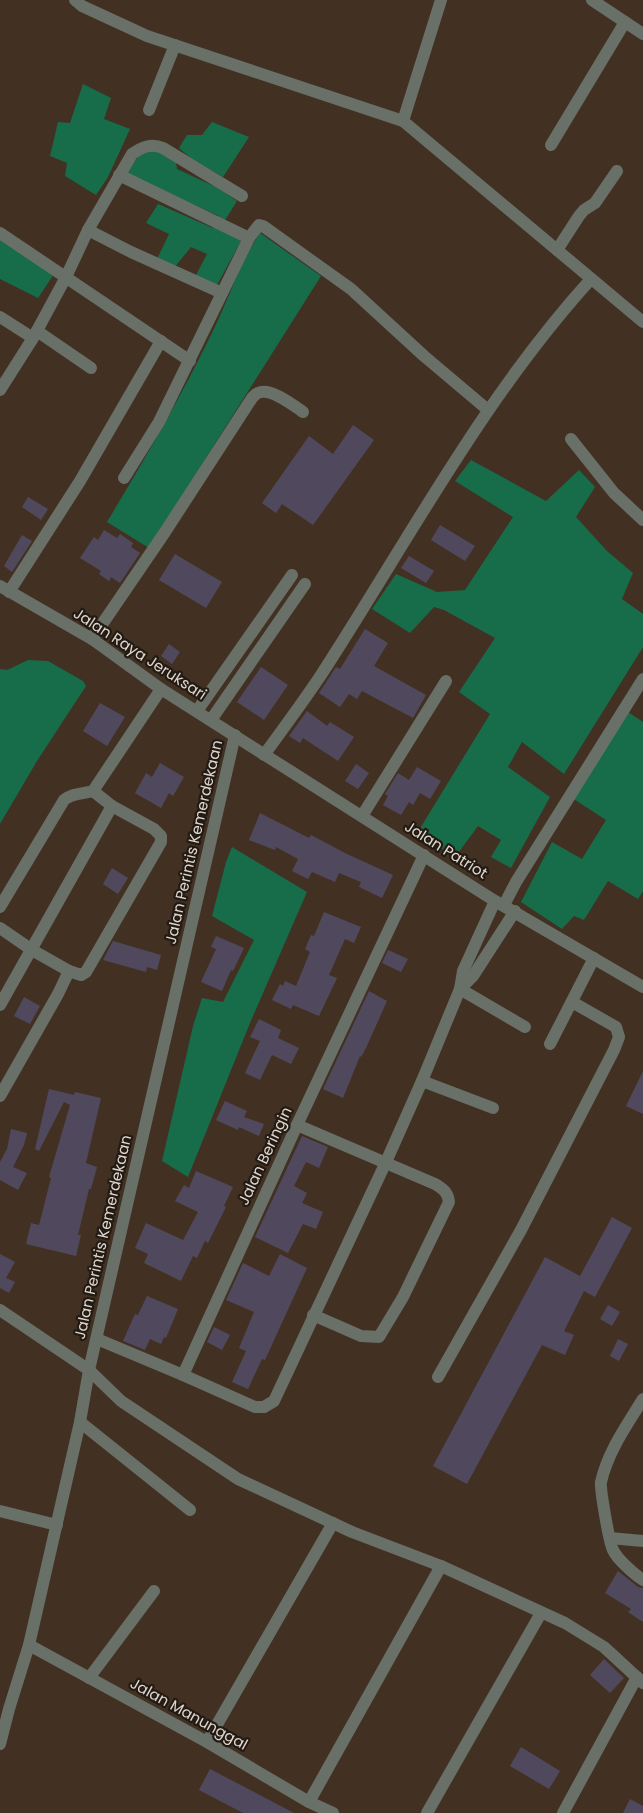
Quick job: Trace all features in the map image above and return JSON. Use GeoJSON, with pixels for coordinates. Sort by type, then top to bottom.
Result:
{"type":"FeatureCollection","features":[{"type":"Feature","properties":{"kind":"street"},"geometry":{"type":"LineString","coordinates":[[75,0],[82,6],[147,36],[403,121],[643,322]]}},
{"type":"Feature","properties":{"kind":"street"},"geometry":{"type":"LineString","coordinates":[[403,121],[441,0]]}},
{"type":"Feature","properties":{"kind":"street"},"geometry":{"type":"LineString","coordinates":[[592,0],[643,34]]}},
{"type":"Feature","properties":{"kind":"street"},"geometry":{"type":"LineString","coordinates":[[551,145],[625,22]]}},
{"type":"Feature","properties":{"kind":"street"},"geometry":{"type":"LineString","coordinates":[[149,110],[175,45]]}},
{"type":"Feature","properties":{"kind":"street"},"geometry":{"type":"LineString","coordinates":[[0,390],[35,335],[66,277],[88,230],[132,154],[144,147],[158,146],[242,196]]}},
{"type":"Feature","properties":{"kind":"street"},"geometry":{"type":"LineString","coordinates":[[557,250],[579,216],[584,210],[595,203],[617,172]]}},
{"type":"Feature","properties":{"kind":"street"},"geometry":{"type":"LineString","coordinates":[[119,175],[249,238]]}},
{"type":"Feature","properties":{"kind":"street"},"geometry":{"type":"LineString","coordinates":[[124,478],[159,422],[249,238],[258,225],[261,225],[351,289],[424,356],[488,410]]}},
{"type":"Feature","properties":{"kind":"street"},"geometry":{"type":"LineString","coordinates":[[88,230],[131,252],[222,293]]}},
{"type":"Feature","properties":{"kind":"street"},"geometry":{"type":"LineString","coordinates":[[0,233],[190,361]]}},
{"type":"Feature","properties":{"kind":"street"},"geometry":{"type":"LineString","coordinates":[[264,755],[320,675],[431,497],[488,410],[529,353],[591,279]]}},
{"type":"Feature","properties":{"kind":"street"},"geometry":{"type":"LineString","coordinates":[[0,317],[91,368]]}},
{"type":"Feature","properties":{"kind":"street"},"geometry":{"type":"LineString","coordinates":[[5,589],[80,481],[161,341]]}},
{"type":"Feature","properties":{"kind":"street"},"geometry":{"type":"LineString","coordinates":[[92,638],[165,532],[252,398],[258,392],[266,392],[277,396],[303,412]]}},
{"type":"Feature","properties":{"kind":"street"},"geometry":{"type":"LineString","coordinates":[[570,438],[614,493],[643,520]]}},
{"type":"Feature","properties":{"kind":"street"},"geometry":{"type":"LineString","coordinates":[[197,711],[292,575]]}},
{"type":"Feature","properties":{"kind":"street"},"geometry":{"type":"LineString","coordinates":[[211,720],[305,584]]}},
{"type":"Feature","properties":{"kind":"street","name":"Jalan Raya Jeruksari"},"geometry":{"type":"LineString","coordinates":[[5,589],[92,638],[161,688],[235,735]]}},
{"type":"Feature","properties":{"kind":"street"},"geometry":{"type":"LineString","coordinates":[[460,989],[473,976],[516,882],[643,679]]}},
{"type":"Feature","properties":{"kind":"street"},"geometry":{"type":"LineString","coordinates":[[362,816],[446,681]]}},
{"type":"Feature","properties":{"kind":"street"},"geometry":{"type":"LineString","coordinates":[[0,907],[64,800],[74,794],[84,794],[93,791],[161,688]]}},
{"type":"Feature","properties":{"kind":"street","name":"Jalan Patriot"},"geometry":{"type":"LineString","coordinates":[[235,735],[362,816],[422,861],[592,962],[643,987]]}},
{"type":"Feature","properties":{"kind":"street","name":"Jalan Perintis Kemerdekaan"},"geometry":{"type":"LineString","coordinates":[[0,1744],[4,1708],[29,1645],[57,1526],[80,1422],[89,1370],[235,735]]}},
{"type":"Feature","properties":{"kind":"street"},"geometry":{"type":"LineString","coordinates":[[0,928],[32,950],[69,971],[81,975],[86,972],[161,842],[161,836],[154,829],[112,806],[93,791]]}},
{"type":"Feature","properties":{"kind":"street"},"geometry":{"type":"LineString","coordinates":[[0,1006],[112,806]]}},
{"type":"Feature","properties":{"kind":"street","name":"Jalan Beringin"},"geometry":{"type":"LineString","coordinates":[[183,1374],[297,1125],[422,861]]}},
{"type":"Feature","properties":{"kind":"street"},"geometry":{"type":"LineString","coordinates":[[97,1339],[183,1374],[255,1407],[268,1406],[274,1401],[422,1081],[460,989],[463,971],[503,909]]}},
{"type":"Feature","properties":{"kind":"street"},"geometry":{"type":"LineString","coordinates":[[550,1044],[592,962]]}},
{"type":"Feature","properties":{"kind":"street"},"geometry":{"type":"LineString","coordinates":[[0,1096],[69,971]]}},
{"type":"Feature","properties":{"kind":"street"},"geometry":{"type":"LineString","coordinates":[[460,989],[525,1027]]}},
{"type":"Feature","properties":{"kind":"street"},"geometry":{"type":"LineString","coordinates":[[438,1377],[521,1230],[619,1037],[616,1027],[572,1002]]}},
{"type":"Feature","properties":{"kind":"street"},"geometry":{"type":"LineString","coordinates":[[422,1081],[493,1108]]}},
{"type":"Feature","properties":{"kind":"street"},"geometry":{"type":"LineString","coordinates":[[297,1125],[435,1184],[448,1195],[448,1206],[402,1298],[379,1337],[362,1336],[313,1314]]}},
{"type":"Feature","properties":{"kind":"street"},"geometry":{"type":"LineString","coordinates":[[0,1310],[89,1370],[121,1401],[238,1479],[332,1523],[441,1566],[565,1623],[604,1647],[640,1680],[562,1813]]}},
{"type":"Feature","properties":{"kind":"street"},"geometry":{"type":"LineString","coordinates":[[643,1399],[617,1443],[601,1484],[613,1551],[643,1580]]}},
{"type":"Feature","properties":{"kind":"street"},"geometry":{"type":"LineString","coordinates":[[80,1422],[190,1510]]}},
{"type":"Feature","properties":{"kind":"street"},"geometry":{"type":"LineString","coordinates":[[0,1511],[57,1526]]}},
{"type":"Feature","properties":{"kind":"street"},"geometry":{"type":"LineString","coordinates":[[207,1742],[332,1523]]}},
{"type":"Feature","properties":{"kind":"street"},"geometry":{"type":"LineString","coordinates":[[610,1538],[643,1541]]}},
{"type":"Feature","properties":{"kind":"street"},"geometry":{"type":"LineString","coordinates":[[309,1802],[441,1566]]}},
{"type":"Feature","properties":{"kind":"street"},"geometry":{"type":"LineString","coordinates":[[89,1678],[154,1591]]}},
{"type":"Feature","properties":{"kind":"street"},"geometry":{"type":"LineString","coordinates":[[427,1813],[541,1613]]}},
{"type":"Feature","properties":{"kind":"street","name":"Jalan Manunggal"},"geometry":{"type":"LineString","coordinates":[[29,1645],[207,1742],[309,1802],[332,1813]]}},
{"type":"Feature","properties":{"kind":"green space"},"geometry":{"type":"Polygon","coordinates":[[[83,84],[111,98],[104,119],[130,129],[108,177],[96,195],[65,176],[67,163],[50,156],[58,122],[70,123],[83,84]]]}},
{"type":"Feature","properties":{"kind":"green space"},"geometry":{"type":"Polygon","coordinates":[[[212,122],[249,137],[223,177],[192,159],[179,148],[187,135],[202,135],[212,122]]]}},
{"type":"Feature","properties":{"kind":"green space"},"geometry":{"type":"Polygon","coordinates":[[[156,148],[176,162],[177,169],[218,188],[237,201],[222,225],[241,241],[216,287],[195,277],[207,254],[191,247],[174,268],[157,259],[169,234],[146,223],[158,204],[213,228],[219,216],[125,174],[144,149],[156,148]]]}},
{"type":"Feature","properties":{"kind":"green space"},"geometry":{"type":"Polygon","coordinates":[[[260,233],[321,276],[149,548],[107,522],[185,386],[245,259],[260,233]]]}},
{"type":"Feature","properties":{"kind":"green space"},"geometry":{"type":"Polygon","coordinates":[[[0,240],[54,274],[38,298],[0,279],[0,240]]]}},
{"type":"Feature","properties":{"kind":"green space"},"geometry":{"type":"Polygon","coordinates":[[[471,460],[546,501],[579,470],[595,487],[576,517],[607,551],[633,573],[622,599],[643,614],[643,647],[564,774],[522,742],[508,767],[550,797],[511,868],[491,857],[501,840],[478,826],[456,856],[416,835],[490,714],[459,692],[495,638],[444,610],[434,607],[410,633],[372,609],[396,574],[437,592],[465,590],[513,517],[455,481],[471,460]]]}},
{"type":"Feature","properties":{"kind":"green space"},"geometry":{"type":"Polygon","coordinates":[[[28,660],[48,661],[83,681],[86,686],[37,761],[0,824],[0,669],[7,670],[28,660]]]}},
{"type":"Feature","properties":{"kind":"green space"},"geometry":{"type":"Polygon","coordinates":[[[619,706],[643,722],[643,891],[638,899],[608,881],[584,920],[574,916],[562,929],[521,902],[552,842],[582,859],[606,820],[566,794],[619,706]]]}},
{"type":"Feature","properties":{"kind":"green space"},"geometry":{"type":"Polygon","coordinates":[[[232,847],[307,892],[250,1023],[188,1177],[162,1161],[193,1026],[202,998],[223,1002],[254,940],[212,916],[226,862],[232,847]]]}},
{"type":"Feature","properties":{"kind":"building"},"geometry":{"type":"Polygon","coordinates":[[[353,425],[374,440],[313,525],[282,504],[276,513],[262,503],[309,436],[333,454],[353,425]]]}},
{"type":"Feature","properties":{"kind":"building"},"geometry":{"type":"Polygon","coordinates":[[[28,497],[48,509],[41,520],[22,507],[28,497]]]}},
{"type":"Feature","properties":{"kind":"building"},"geometry":{"type":"Polygon","coordinates":[[[440,525],[475,546],[465,561],[431,540],[440,525]]]}},
{"type":"Feature","properties":{"kind":"building"},"geometry":{"type":"Polygon","coordinates":[[[104,530],[117,538],[120,534],[133,543],[131,547],[140,553],[120,583],[111,577],[109,581],[99,574],[101,571],[80,558],[94,537],[98,540],[104,530]]]}},
{"type":"Feature","properties":{"kind":"building"},"geometry":{"type":"Polygon","coordinates":[[[22,535],[32,541],[12,572],[4,566],[22,535]]]}},
{"type":"Feature","properties":{"kind":"building"},"geometry":{"type":"Polygon","coordinates":[[[175,554],[222,582],[206,608],[159,580],[175,554]]]}},
{"type":"Feature","properties":{"kind":"building"},"geometry":{"type":"Polygon","coordinates":[[[409,556],[434,571],[426,583],[401,568],[409,556]]]}},
{"type":"Feature","properties":{"kind":"building"},"geometry":{"type":"Polygon","coordinates":[[[365,629],[388,643],[374,666],[426,695],[413,718],[362,691],[357,699],[349,694],[340,707],[319,693],[336,667],[340,669],[365,629]]]}},
{"type":"Feature","properties":{"kind":"building"},"geometry":{"type":"Polygon","coordinates":[[[169,644],[180,652],[172,664],[161,656],[169,644]]]}},
{"type":"Feature","properties":{"kind":"building"},"geometry":{"type":"Polygon","coordinates":[[[261,667],[288,685],[264,720],[237,702],[261,667]]]}},
{"type":"Feature","properties":{"kind":"building"},"geometry":{"type":"Polygon","coordinates":[[[100,703],[125,717],[107,746],[83,731],[100,703]]]}},
{"type":"Feature","properties":{"kind":"building"},"geometry":{"type":"Polygon","coordinates":[[[307,711],[327,726],[330,722],[354,737],[338,761],[303,738],[300,743],[289,736],[307,711]]]}},
{"type":"Feature","properties":{"kind":"building"},"geometry":{"type":"Polygon","coordinates":[[[160,763],[184,777],[173,796],[169,793],[161,808],[135,793],[146,773],[152,777],[160,763]]]}},
{"type":"Feature","properties":{"kind":"building"},"geometry":{"type":"Polygon","coordinates":[[[356,764],[369,773],[358,789],[345,781],[356,764]]]}},
{"type":"Feature","properties":{"kind":"building"},"geometry":{"type":"Polygon","coordinates":[[[417,767],[441,781],[430,799],[420,793],[413,805],[409,802],[401,815],[383,805],[388,796],[385,794],[398,773],[409,780],[417,767]]]}},
{"type":"Feature","properties":{"kind":"building"},"geometry":{"type":"Polygon","coordinates":[[[260,813],[309,838],[311,835],[393,875],[382,898],[359,887],[361,882],[339,873],[335,882],[312,872],[308,879],[292,871],[298,859],[276,847],[275,850],[249,840],[260,813]]]}},
{"type":"Feature","properties":{"kind":"building"},"geometry":{"type":"Polygon","coordinates":[[[112,868],[128,878],[118,894],[103,884],[112,868]]]}},
{"type":"Feature","properties":{"kind":"building"},"geometry":{"type":"Polygon","coordinates":[[[324,912],[361,927],[354,943],[345,939],[329,975],[337,978],[319,1016],[293,1005],[291,1009],[272,1000],[280,984],[283,986],[285,981],[296,986],[310,952],[305,949],[311,935],[314,936],[324,912]]]}},
{"type":"Feature","properties":{"kind":"building"},"geometry":{"type":"Polygon","coordinates":[[[216,936],[244,948],[233,971],[231,970],[222,991],[201,982],[216,949],[211,947],[216,936]]]}},
{"type":"Feature","properties":{"kind":"building"},"geometry":{"type":"Polygon","coordinates":[[[113,941],[161,955],[157,970],[147,967],[146,972],[103,960],[113,941]]]}},
{"type":"Feature","properties":{"kind":"building"},"geometry":{"type":"Polygon","coordinates":[[[388,950],[408,959],[401,972],[382,963],[388,950]]]}},
{"type":"Feature","properties":{"kind":"building"},"geometry":{"type":"Polygon","coordinates":[[[369,991],[387,1001],[366,1048],[360,1056],[343,1098],[323,1089],[369,991]]]}},
{"type":"Feature","properties":{"kind":"building"},"geometry":{"type":"Polygon","coordinates":[[[24,997],[40,1006],[30,1024],[14,1016],[24,997]]]}},
{"type":"Feature","properties":{"kind":"building"},"geometry":{"type":"Polygon","coordinates":[[[259,1019],[281,1030],[278,1038],[299,1048],[291,1064],[272,1055],[260,1080],[245,1073],[260,1041],[250,1037],[259,1019]]]}},
{"type":"Feature","properties":{"kind":"building"},"geometry":{"type":"Polygon","coordinates":[[[643,1071],[643,1114],[626,1106],[643,1071]]]}},
{"type":"Feature","properties":{"kind":"building"},"geometry":{"type":"Polygon","coordinates":[[[49,1089],[74,1095],[75,1092],[101,1098],[86,1163],[97,1167],[91,1189],[89,1189],[78,1235],[81,1235],[76,1256],[26,1244],[31,1223],[39,1225],[51,1178],[49,1177],[70,1105],[64,1102],[39,1151],[35,1149],[49,1089]]]}},
{"type":"Feature","properties":{"kind":"building"},"geometry":{"type":"Polygon","coordinates":[[[225,1101],[247,1111],[244,1117],[264,1124],[259,1136],[239,1127],[238,1130],[216,1120],[225,1101]]]}},
{"type":"Feature","properties":{"kind":"building"},"geometry":{"type":"Polygon","coordinates":[[[11,1129],[27,1133],[24,1145],[13,1167],[27,1173],[18,1190],[0,1180],[0,1162],[7,1149],[11,1129]]]}},
{"type":"Feature","properties":{"kind":"building"},"geometry":{"type":"Polygon","coordinates":[[[302,1136],[328,1147],[319,1168],[306,1162],[294,1186],[307,1193],[302,1203],[323,1212],[316,1229],[303,1224],[288,1253],[255,1237],[302,1136]]]}},
{"type":"Feature","properties":{"kind":"building"},"geometry":{"type":"Polygon","coordinates":[[[196,1171],[233,1187],[224,1206],[226,1207],[208,1243],[205,1241],[197,1258],[193,1256],[181,1281],[144,1263],[148,1254],[135,1248],[146,1223],[183,1240],[198,1212],[175,1201],[184,1185],[189,1188],[196,1171]]]}},
{"type":"Feature","properties":{"kind":"building"},"geometry":{"type":"Polygon","coordinates":[[[612,1217],[632,1228],[595,1297],[584,1291],[564,1331],[574,1335],[565,1355],[542,1345],[467,1484],[433,1466],[545,1257],[580,1276],[612,1217]]]}},
{"type":"Feature","properties":{"kind":"building"},"geometry":{"type":"Polygon","coordinates":[[[0,1254],[15,1262],[6,1278],[15,1282],[9,1293],[0,1288],[0,1254]]]}},
{"type":"Feature","properties":{"kind":"building"},"geometry":{"type":"Polygon","coordinates":[[[280,1254],[307,1268],[265,1360],[262,1359],[248,1389],[232,1382],[246,1351],[239,1348],[254,1312],[226,1300],[243,1263],[269,1276],[280,1254]]]}},
{"type":"Feature","properties":{"kind":"building"},"geometry":{"type":"Polygon","coordinates":[[[147,1296],[178,1309],[166,1338],[164,1337],[161,1344],[150,1339],[145,1350],[123,1341],[135,1314],[138,1315],[147,1296]]]}},
{"type":"Feature","properties":{"kind":"building"},"geometry":{"type":"Polygon","coordinates":[[[608,1305],[620,1312],[612,1326],[600,1319],[608,1305]]]}},
{"type":"Feature","properties":{"kind":"building"},"geometry":{"type":"Polygon","coordinates":[[[214,1327],[230,1335],[222,1350],[207,1342],[214,1327]]]}},
{"type":"Feature","properties":{"kind":"building"},"geometry":{"type":"Polygon","coordinates":[[[618,1339],[628,1344],[619,1361],[610,1356],[618,1339]]]}},
{"type":"Feature","properties":{"kind":"building"},"geometry":{"type":"Polygon","coordinates":[[[618,1571],[638,1587],[643,1588],[643,1622],[628,1612],[631,1609],[605,1593],[618,1571]]]}},
{"type":"Feature","properties":{"kind":"building"},"geometry":{"type":"Polygon","coordinates":[[[604,1659],[624,1678],[610,1693],[590,1675],[604,1659]]]}},
{"type":"Feature","properties":{"kind":"building"},"geometry":{"type":"Polygon","coordinates":[[[521,1747],[560,1771],[549,1789],[510,1766],[521,1747]]]}},
{"type":"Feature","properties":{"kind":"building"},"geometry":{"type":"Polygon","coordinates":[[[210,1769],[294,1813],[243,1813],[199,1790],[210,1769]]]}},
{"type":"Feature","properties":{"kind":"building"},"geometry":{"type":"Polygon","coordinates":[[[630,1799],[643,1806],[643,1813],[623,1813],[630,1799]]]}}]}
